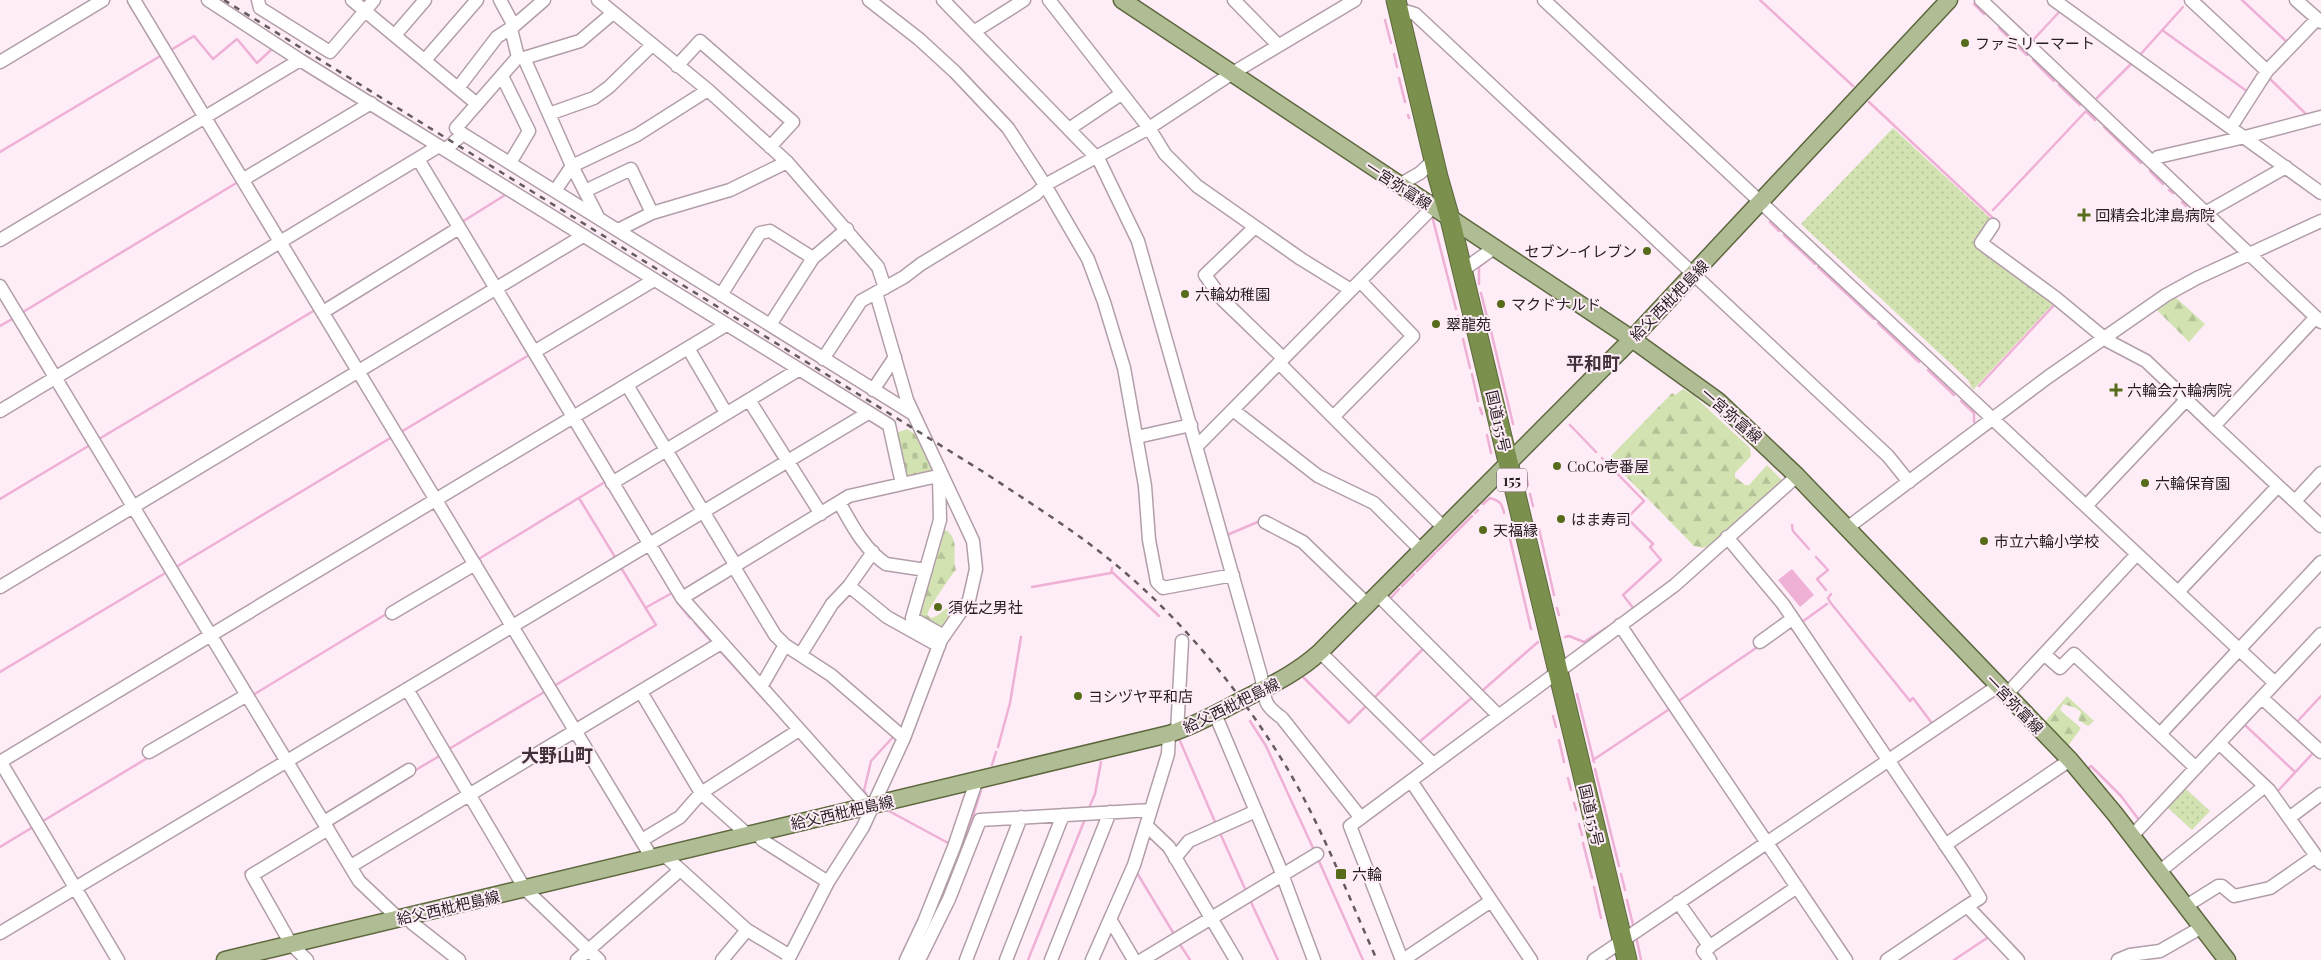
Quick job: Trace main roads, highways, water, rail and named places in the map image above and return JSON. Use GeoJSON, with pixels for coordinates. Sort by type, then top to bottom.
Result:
{"type":"FeatureCollection","features":[{"type":"Feature","properties":{"kind":"highway","name":"国道155号"},"geometry":{"type":"LineString","coordinates":[[1397,5],[1434,160],[1463,270],[1627,960]]}},
{"type":"Feature","properties":{"kind":"main road","name":"一宮弥富線"},"geometry":{"type":"LineString","coordinates":[[1122,0],[1632,339],[1718,401],[1798,476],[2070,760],[2132,836],[2227,960]]}},
{"type":"Feature","properties":{"kind":"main road","name":"給父西枇杷島線"},"geometry":{"type":"LineString","coordinates":[[225,960],[1173,733],[1215,714],[1304,667],[1632,339],[1949,0]]}},
{"type":"Feature","properties":{"kind":"waterway"},"geometry":{"type":"LineString","coordinates":[[1760,0],[1853,86]]}},
{"type":"Feature","properties":{"kind":"waterway"},"geometry":{"type":"LineString","coordinates":[[2242,0],[2288,43]]}},
{"type":"Feature","properties":{"kind":"waterway"},"geometry":{"type":"LineString","coordinates":[[1974,4],[1984,14]]}},
{"type":"Feature","properties":{"kind":"waterway"},"geometry":{"type":"LineString","coordinates":[[2139,56],[2183,7]]}},
{"type":"Feature","properties":{"kind":"waterway"},"geometry":{"type":"LineString","coordinates":[[2034,39],[2061,10]]}},
{"type":"Feature","properties":{"kind":"waterway"},"geometry":{"type":"LineString","coordinates":[[1385,20],[1391,43]]}},
{"type":"Feature","properties":{"kind":"waterway"},"geometry":{"type":"LineString","coordinates":[[1999,28],[2027,55]]}},
{"type":"Feature","properties":{"kind":"waterway"},"geometry":{"type":"LineString","coordinates":[[2162,30],[2248,92]]}},
{"type":"Feature","properties":{"kind":"waterway"},"geometry":{"type":"LineString","coordinates":[[171,50],[194,36],[213,59],[237,39],[257,63],[273,48]]}},
{"type":"Feature","properties":{"kind":"waterway"},"geometry":{"type":"LineString","coordinates":[[1394,54],[1397,67]]}},
{"type":"Feature","properties":{"kind":"waterway"},"geometry":{"type":"LineString","coordinates":[[0,152],[162,55]]}},
{"type":"Feature","properties":{"kind":"waterway"},"geometry":{"type":"LineString","coordinates":[[2033,60],[2054,81]]}},
{"type":"Feature","properties":{"kind":"waterway"},"geometry":{"type":"LineString","coordinates":[[2097,98],[2132,63]]}},
{"type":"Feature","properties":{"kind":"waterway"},"geometry":{"type":"LineString","coordinates":[[1399,78],[1405,102]]}},
{"type":"Feature","properties":{"kind":"waterway"},"geometry":{"type":"LineString","coordinates":[[2269,78],[2307,115]]}},
{"type":"Feature","properties":{"kind":"waterway"},"geometry":{"type":"LineString","coordinates":[[2059,85],[2080,105]]}},
{"type":"Feature","properties":{"kind":"waterway"},"geometry":{"type":"LineString","coordinates":[[1869,102],[1995,220]]}},
{"type":"Feature","properties":{"kind":"waterway"},"geometry":{"type":"LineString","coordinates":[[1993,210],[2086,111],[2095,120]]}},
{"type":"Feature","properties":{"kind":"waterway"},"geometry":{"type":"LineString","coordinates":[[2104,127],[2141,163]]}},
{"type":"Feature","properties":{"kind":"waterway"},"geometry":{"type":"LineString","coordinates":[[2150,171],[2163,184]]}},
{"type":"Feature","properties":{"kind":"waterway"},"geometry":{"type":"LineString","coordinates":[[23,312],[238,182]]}},
{"type":"Feature","properties":{"kind":"waterway"},"geometry":{"type":"LineString","coordinates":[[2169,190],[2173,193]]}},
{"type":"Feature","properties":{"kind":"waterway"},"geometry":{"type":"LineString","coordinates":[[462,222],[505,195]]}},
{"type":"Feature","properties":{"kind":"waterway"},"geometry":{"type":"LineString","coordinates":[[2182,202],[2186,206]]}},
{"type":"Feature","properties":{"kind":"waterway"},"geometry":{"type":"LineString","coordinates":[[1432,216],[1456,309]]}},
{"type":"Feature","properties":{"kind":"waterway"},"geometry":{"type":"LineString","coordinates":[[1770,222],[1779,231]]}},
{"type":"Feature","properties":{"kind":"waterway"},"geometry":{"type":"LineString","coordinates":[[1784,235],[1815,264]]}},
{"type":"Feature","properties":{"kind":"waterway"},"geometry":{"type":"LineString","coordinates":[[1479,284],[1479,267],[1493,256]]}},
{"type":"Feature","properties":{"kind":"waterway"},"geometry":{"type":"LineString","coordinates":[[1818,267],[1874,319]]}},
{"type":"Feature","properties":{"kind":"waterway"},"geometry":{"type":"LineString","coordinates":[[1481,293],[1487,317]]}},
{"type":"Feature","properties":{"kind":"waterway"},"geometry":{"type":"LineString","coordinates":[[1979,386],[2056,303]]}},
{"type":"Feature","properties":{"kind":"waterway"},"geometry":{"type":"LineString","coordinates":[[99,439],[315,310]]}},
{"type":"Feature","properties":{"kind":"waterway"},"geometry":{"type":"LineString","coordinates":[[1458,316],[1460,328]]}},
{"type":"Feature","properties":{"kind":"waterway"},"geometry":{"type":"LineString","coordinates":[[0,326],[14,318]]}},
{"type":"Feature","properties":{"kind":"waterway"},"geometry":{"type":"LineString","coordinates":[[1878,323],[1919,362]]}},
{"type":"Feature","properties":{"kind":"waterway"},"geometry":{"type":"LineString","coordinates":[[1490,327],[1513,424]]}},
{"type":"Feature","properties":{"kind":"waterway"},"geometry":{"type":"LineString","coordinates":[[1463,339],[1470,368]]}},
{"type":"Feature","properties":{"kind":"waterway"},"geometry":{"type":"LineString","coordinates":[[401,432],[529,355]]}},
{"type":"Feature","properties":{"kind":"waterway"},"geometry":{"type":"LineString","coordinates":[[1928,370],[1954,395]]}},
{"type":"Feature","properties":{"kind":"waterway"},"geometry":{"type":"LineString","coordinates":[[1472,374],[1478,401]]}},
{"type":"Feature","properties":{"kind":"waterway"},"geometry":{"type":"LineString","coordinates":[[1961,401],[1974,413],[1974,422]]}},
{"type":"Feature","properties":{"kind":"waterway"},"geometry":{"type":"LineString","coordinates":[[1480,408],[1482,414]]}},
{"type":"Feature","properties":{"kind":"waterway"},"geometry":{"type":"LineString","coordinates":[[1570,425],[1596,452]]}},
{"type":"Feature","properties":{"kind":"waterway"},"geometry":{"type":"LineString","coordinates":[[1487,435],[1491,453]]}},
{"type":"Feature","properties":{"kind":"waterway"},"geometry":{"type":"LineString","coordinates":[[176,567],[392,437]]}},
{"type":"Feature","properties":{"kind":"waterway"},"geometry":{"type":"LineString","coordinates":[[0,499],[90,445]]}},
{"type":"Feature","properties":{"kind":"waterway"},"geometry":{"type":"LineString","coordinates":[[1602,458],[1644,501],[1627,518],[1653,544],[1650,547],[1661,560],[1623,595],[1634,609]]}},
{"type":"Feature","properties":{"kind":"waterway"},"geometry":{"type":"LineString","coordinates":[[1526,475],[1528,485]]}},
{"type":"Feature","properties":{"kind":"waterway"},"geometry":{"type":"LineString","coordinates":[[477,560],[605,482]]}},
{"type":"Feature","properties":{"kind":"waterway"},"geometry":{"type":"LineString","coordinates":[[1530,494],[1533,506]]}},
{"type":"Feature","properties":{"kind":"waterway"},"geometry":{"type":"LineString","coordinates":[[579,498],[615,557],[612,559]]}},
{"type":"Feature","properties":{"kind":"waterway"},"geometry":{"type":"LineString","coordinates":[[1483,504],[1490,498],[1496,500],[1500,503],[1504,513]]}},
{"type":"Feature","properties":{"kind":"waterway"},"geometry":{"type":"LineString","coordinates":[[1475,513],[1478,510]]}},
{"type":"Feature","properties":{"kind":"waterway"},"geometry":{"type":"LineString","coordinates":[[1437,551],[1472,516]]}},
{"type":"Feature","properties":{"kind":"waterway"},"geometry":{"type":"LineString","coordinates":[[1227,535],[1260,521]]}},
{"type":"Feature","properties":{"kind":"waterway"},"geometry":{"type":"LineString","coordinates":[[1792,525],[1793,531],[1809,549]]}},
{"type":"Feature","properties":{"kind":"waterway"},"geometry":{"type":"LineString","coordinates":[[1507,526],[1531,629]]}},
{"type":"Feature","properties":{"kind":"waterway"},"geometry":{"type":"LineString","coordinates":[[1539,529],[1554,595]]}},
{"type":"Feature","properties":{"kind":"waterway"},"geometry":{"type":"LineString","coordinates":[[1417,571],[1435,553]]}},
{"type":"Feature","properties":{"kind":"waterway"},"geometry":{"type":"LineString","coordinates":[[1816,557],[1828,570],[1817,579],[1826,590]]}},
{"type":"Feature","properties":{"kind":"waterway"},"geometry":{"type":"LineString","coordinates":[[554,686],[656,625],[620,566]]}},
{"type":"Feature","properties":{"kind":"waterway"},"geometry":{"type":"LineString","coordinates":[[1032,587],[1111,573],[1112,568]]}},
{"type":"Feature","properties":{"kind":"waterway"},"geometry":{"type":"LineString","coordinates":[[0,672],[167,572]]}},
{"type":"Feature","properties":{"kind":"waterway"},"geometry":{"type":"LineString","coordinates":[[1112,572],[1159,616]]}},
{"type":"Feature","properties":{"kind":"waterway"},"geometry":{"type":"LineString","coordinates":[[1402,586],[1414,574]]}},
{"type":"Feature","properties":{"kind":"waterway"},"geometry":{"type":"LineString","coordinates":[[1389,600],[1399,589]]}},
{"type":"Feature","properties":{"kind":"waterway"},"geometry":{"type":"LineString","coordinates":[[645,608],[672,593],[674,597]]}},
{"type":"Feature","properties":{"kind":"waterway"},"geometry":{"type":"LineString","coordinates":[[1831,594],[1828,598],[1830,602],[1910,701],[1913,698],[1931,722]]}},
{"type":"Feature","properties":{"kind":"waterway"},"geometry":{"type":"LineString","coordinates":[[678,603],[690,618]]}},
{"type":"Feature","properties":{"kind":"waterway"},"geometry":{"type":"LineString","coordinates":[[1802,622],[1827,604]]}},
{"type":"Feature","properties":{"kind":"waterway"},"geometry":{"type":"LineString","coordinates":[[1557,608],[1559,615]]}},
{"type":"Feature","properties":{"kind":"waterway"},"geometry":{"type":"LineString","coordinates":[[253,695],[388,613]]}},
{"type":"Feature","properties":{"kind":"waterway"},"geometry":{"type":"LineString","coordinates":[[695,623],[710,640]]}},
{"type":"Feature","properties":{"kind":"waterway"},"geometry":{"type":"LineString","coordinates":[[1565,637],[1569,636],[1584,642],[1614,623]]}},
{"type":"Feature","properties":{"kind":"waterway"},"geometry":{"type":"LineString","coordinates":[[998,747],[1010,703],[1021,637]]}},
{"type":"Feature","properties":{"kind":"waterway"},"geometry":{"type":"LineString","coordinates":[[1482,691],[1538,642]]}},
{"type":"Feature","properties":{"kind":"waterway"},"geometry":{"type":"LineString","coordinates":[[1677,702],[1759,646]]}},
{"type":"Feature","properties":{"kind":"waterway"},"geometry":{"type":"LineString","coordinates":[[1374,698],[1425,647]]}},
{"type":"Feature","properties":{"kind":"waterway"},"geometry":{"type":"LineString","coordinates":[[715,652],[721,652],[769,705]]}},
{"type":"Feature","properties":{"kind":"waterway"},"geometry":{"type":"LineString","coordinates":[[1304,678],[1349,723],[1367,705]]}},
{"type":"Feature","properties":{"kind":"waterway"},"geometry":{"type":"LineString","coordinates":[[449,749],[546,691]]}},
{"type":"Feature","properties":{"kind":"waterway"},"geometry":{"type":"LineString","coordinates":[[1577,694],[1594,762]]}},
{"type":"Feature","properties":{"kind":"waterway"},"geometry":{"type":"LineString","coordinates":[[1418,743],[1474,696]]}},
{"type":"Feature","properties":{"kind":"waterway"},"geometry":{"type":"LineString","coordinates":[[2296,723],[2321,696]]}},
{"type":"Feature","properties":{"kind":"waterway"},"geometry":{"type":"LineString","coordinates":[[1593,760],[1671,708]]}},
{"type":"Feature","properties":{"kind":"waterway"},"geometry":{"type":"LineString","coordinates":[[1553,716],[1556,727]]}},
{"type":"Feature","properties":{"kind":"waterway"},"geometry":{"type":"LineString","coordinates":[[1250,721],[1266,746],[1314,850]]}},
{"type":"Feature","properties":{"kind":"waterway"},"geometry":{"type":"LineString","coordinates":[[2246,726],[2295,772]]}},
{"type":"Feature","properties":{"kind":"waterway"},"geometry":{"type":"LineString","coordinates":[[866,794],[864,791],[871,761],[893,737]]}},
{"type":"Feature","properties":{"kind":"waterway"},"geometry":{"type":"LineString","coordinates":[[1559,740],[1564,762]]}},
{"type":"Feature","properties":{"kind":"waterway"},"geometry":{"type":"LineString","coordinates":[[1180,741],[1216,824]]}},
{"type":"Feature","properties":{"kind":"waterway"},"geometry":{"type":"LineString","coordinates":[[992,765],[996,752]]}},
{"type":"Feature","properties":{"kind":"waterway"},"geometry":{"type":"LineString","coordinates":[[2276,793],[2314,752]]}},
{"type":"Feature","properties":{"kind":"waterway"},"geometry":{"type":"LineString","coordinates":[[414,771],[441,755]]}},
{"type":"Feature","properties":{"kind":"waterway"},"geometry":{"type":"LineString","coordinates":[[43,821],[149,757]]}},
{"type":"Feature","properties":{"kind":"waterway"},"geometry":{"type":"LineString","coordinates":[[1089,808],[1095,794],[1101,762]]}},
{"type":"Feature","properties":{"kind":"waterway"},"geometry":{"type":"LineString","coordinates":[[2086,771],[2091,766],[2121,796],[2139,820]]}},
{"type":"Feature","properties":{"kind":"waterway"},"geometry":{"type":"LineString","coordinates":[[1595,769],[1619,866]]}},
{"type":"Feature","properties":{"kind":"waterway"},"geometry":{"type":"LineString","coordinates":[[1568,778],[1571,790]]}},
{"type":"Feature","properties":{"kind":"waterway"},"geometry":{"type":"LineString","coordinates":[[937,910],[968,831],[981,790]]}},
{"type":"Feature","properties":{"kind":"waterway"},"geometry":{"type":"LineString","coordinates":[[1574,803],[1576,810]]}},
{"type":"Feature","properties":{"kind":"waterway"},"geometry":{"type":"LineString","coordinates":[[887,810],[950,844]]}},
{"type":"Feature","properties":{"kind":"waterway"},"geometry":{"type":"LineString","coordinates":[[1028,960],[1085,819]]}},
{"type":"Feature","properties":{"kind":"waterway"},"geometry":{"type":"LineString","coordinates":[[1579,824],[1582,835]]}},
{"type":"Feature","properties":{"kind":"waterway"},"geometry":{"type":"LineString","coordinates":[[0,847],[33,827]]}},
{"type":"Feature","properties":{"kind":"waterway"},"geometry":{"type":"LineString","coordinates":[[1220,833],[1246,891]]}},
{"type":"Feature","properties":{"kind":"waterway"},"geometry":{"type":"LineString","coordinates":[[1583,843],[1592,878]]}},
{"type":"Feature","properties":{"kind":"waterway"},"geometry":{"type":"LineString","coordinates":[[1318,859],[1363,960]]}},
{"type":"Feature","properties":{"kind":"waterway"},"geometry":{"type":"LineString","coordinates":[[246,875],[245,872],[250,869]]}},
{"type":"Feature","properties":{"kind":"waterway"},"geometry":{"type":"LineString","coordinates":[[1137,873],[1174,934]]}},
{"type":"Feature","properties":{"kind":"waterway"},"geometry":{"type":"LineString","coordinates":[[1621,874],[1625,890]]}},
{"type":"Feature","properties":{"kind":"waterway"},"geometry":{"type":"LineString","coordinates":[[1594,887],[1601,918]]}},
{"type":"Feature","properties":{"kind":"waterway"},"geometry":{"type":"LineString","coordinates":[[1250,900],[1278,960]]}},
{"type":"Feature","properties":{"kind":"waterway"},"geometry":{"type":"LineString","coordinates":[[1627,900],[1633,925]]}},
{"type":"Feature","properties":{"kind":"waterway"},"geometry":{"type":"LineString","coordinates":[[1636,936],[1641,960]]}},
{"type":"Feature","properties":{"kind":"waterway"},"geometry":{"type":"LineString","coordinates":[[1954,960],[1990,936]]}},
{"type":"Feature","properties":{"kind":"waterway"},"geometry":{"type":"LineString","coordinates":[[1179,943],[1190,960]]}},
{"type":"Feature","properties":{"kind":"railway"},"geometry":{"type":"LineString","coordinates":[[224,0],[985,473],[1044,512],[1100,552],[1128,575],[1179,624],[1203,651],[1248,708],[1268,738],[1287,768],[1312,815],[1377,960]]}},
{"type":"Feature","properties":{"kind":"place","name":"ファミリーマート"},"geometry":{"type":"Point","coordinates":[1965,43]}},
{"type":"Feature","properties":{"kind":"place","name":"回精会北津島病院"},"geometry":{"type":"Point","coordinates":[2084,215]}},
{"type":"Feature","properties":{"kind":"place","name":"セブン-イレブン"},"geometry":{"type":"Point","coordinates":[1647,251]}},
{"type":"Feature","properties":{"kind":"place","name":"六輪幼稚園"},"geometry":{"type":"Point","coordinates":[1185,294]}},
{"type":"Feature","properties":{"kind":"place","name":"マクドナルド"},"geometry":{"type":"Point","coordinates":[1501,304]}},
{"type":"Feature","properties":{"kind":"place","name":"翠龍苑"},"geometry":{"type":"Point","coordinates":[1436,324]}},
{"type":"Feature","properties":{"kind":"place","name":"六輪会六輪病院"},"geometry":{"type":"Point","coordinates":[2116,390]}},
{"type":"Feature","properties":{"kind":"place","name":"CoCo壱番屋"},"geometry":{"type":"Point","coordinates":[1557,466]}},
{"type":"Feature","properties":{"kind":"place","name":"六輪保育園"},"geometry":{"type":"Point","coordinates":[2145,483]}},
{"type":"Feature","properties":{"kind":"place","name":"はま寿司"},"geometry":{"type":"Point","coordinates":[1561,519]}},
{"type":"Feature","properties":{"kind":"place","name":"天福縁"},"geometry":{"type":"Point","coordinates":[1483,530]}},
{"type":"Feature","properties":{"kind":"place","name":"市立六輪小学校"},"geometry":{"type":"Point","coordinates":[1984,541]}},
{"type":"Feature","properties":{"kind":"place","name":"須佐之男社"},"geometry":{"type":"Point","coordinates":[938,607]}},
{"type":"Feature","properties":{"kind":"place","name":"ヨシヅヤ平和店"},"geometry":{"type":"Point","coordinates":[1078,696]}},
{"type":"Feature","properties":{"kind":"place","name":"六輪"},"geometry":{"type":"Point","coordinates":[1341,874]}},
{"type":"Feature","properties":{"kind":"district","name":"平和町"},"geometry":{"type":"Point","coordinates":[1593,363]}},
{"type":"Feature","properties":{"kind":"district","name":"大野山町"},"geometry":{"type":"Point","coordinates":[557,755]}}]}
